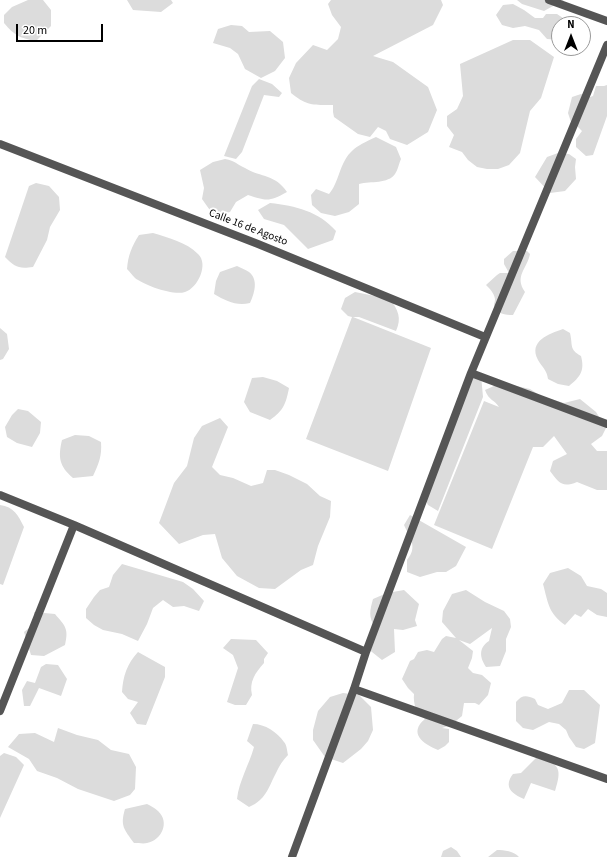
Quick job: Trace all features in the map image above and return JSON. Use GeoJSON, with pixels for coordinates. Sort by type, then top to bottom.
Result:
{"type":"FeatureCollection","features":[{"type":"Feature","properties":{"kind":"street"},"geometry":{"type":"LineString","coordinates":[[549,0],[607,21]]}},
{"type":"Feature","properties":{"kind":"street"},"geometry":{"type":"LineString","coordinates":[[292,857],[354,690],[366,652],[471,373],[607,45]]}},
{"type":"Feature","properties":{"kind":"street","name":"Calle 16 de Agosto"},"geometry":{"type":"LineString","coordinates":[[0,144],[258,244],[485,337]]}},
{"type":"Feature","properties":{"kind":"street"},"geometry":{"type":"LineString","coordinates":[[471,373],[607,424]]}},
{"type":"Feature","properties":{"kind":"street"},"geometry":{"type":"LineString","coordinates":[[0,495],[74,525],[366,652]]}},
{"type":"Feature","properties":{"kind":"street"},"geometry":{"type":"LineString","coordinates":[[0,712],[74,525]]}},
{"type":"Feature","properties":{"kind":"street"},"geometry":{"type":"LineString","coordinates":[[354,690],[607,779]]}},
{"type":"Feature","properties":{"kind":"shaded area"},"geometry":{"type":"Polygon","coordinates":[[[28,0],[43,0],[51,10],[51,26],[36,41],[18,36],[4,23],[4,15],[12,7],[28,0]]]}},
{"type":"Feature","properties":{"kind":"shaded area"},"geometry":{"type":"Polygon","coordinates":[[[127,0],[171,0],[173,3],[161,12],[133,10],[127,0]]]}},
{"type":"Feature","properties":{"kind":"shaded area"},"geometry":{"type":"Polygon","coordinates":[[[331,0],[441,0],[443,5],[433,25],[373,56],[393,62],[428,87],[437,110],[428,132],[407,145],[390,139],[386,131],[378,127],[370,137],[358,134],[334,117],[333,105],[306,103],[291,93],[289,78],[296,63],[313,45],[327,50],[338,39],[341,27],[332,15],[328,4],[331,0]]]}},
{"type":"Feature","properties":{"kind":"shaded area"},"geometry":{"type":"Polygon","coordinates":[[[517,0],[564,0],[544,11],[522,4],[517,0]]]}},
{"type":"Feature","properties":{"kind":"shaded area"},"geometry":{"type":"Polygon","coordinates":[[[513,4],[535,18],[543,18],[546,14],[557,14],[560,16],[551,16],[551,39],[547,39],[539,30],[525,26],[513,28],[502,25],[496,15],[503,5],[513,4]]]}},
{"type":"Feature","properties":{"kind":"shaded area"},"geometry":{"type":"Polygon","coordinates":[[[231,25],[242,26],[249,32],[270,31],[283,42],[285,58],[275,71],[261,78],[245,69],[238,54],[230,48],[213,43],[218,29],[231,25]]]}},
{"type":"Feature","properties":{"kind":"shaded area"},"geometry":{"type":"Polygon","coordinates":[[[513,40],[530,40],[554,57],[541,98],[530,111],[520,153],[509,165],[498,169],[477,167],[468,160],[462,152],[449,147],[454,135],[447,126],[447,116],[457,109],[463,96],[460,64],[513,40]]]}},
{"type":"Feature","properties":{"kind":"shaded area"},"geometry":{"type":"Polygon","coordinates":[[[259,79],[272,84],[282,93],[279,97],[264,95],[242,152],[236,159],[224,156],[252,86],[259,79]]]}},
{"type":"Feature","properties":{"kind":"shaded area"},"geometry":{"type":"Polygon","coordinates":[[[607,85],[607,116],[593,155],[586,156],[576,147],[576,139],[582,131],[571,122],[568,113],[572,97],[581,94],[590,97],[593,96],[596,86],[607,85]]]}},
{"type":"Feature","properties":{"kind":"shaded area"},"geometry":{"type":"Polygon","coordinates":[[[376,137],[396,147],[401,159],[395,174],[384,181],[359,184],[359,204],[349,212],[335,216],[321,213],[312,205],[311,195],[316,189],[329,194],[334,187],[348,155],[357,147],[376,137]]]}},
{"type":"Feature","properties":{"kind":"shaded area"},"geometry":{"type":"Polygon","coordinates":[[[558,153],[569,154],[576,159],[576,179],[565,191],[550,193],[535,177],[547,157],[558,153]]]}},
{"type":"Feature","properties":{"kind":"shaded area"},"geometry":{"type":"Polygon","coordinates":[[[225,159],[273,179],[278,182],[287,192],[276,198],[268,200],[248,195],[236,202],[230,212],[214,216],[202,199],[204,188],[200,170],[213,162],[225,159]]]}},
{"type":"Feature","properties":{"kind":"shaded area"},"geometry":{"type":"Polygon","coordinates":[[[36,183],[49,186],[59,197],[60,210],[50,227],[47,240],[33,267],[24,268],[14,265],[5,257],[29,186],[36,183]]]}},
{"type":"Feature","properties":{"kind":"shaded area"},"geometry":{"type":"Polygon","coordinates":[[[270,203],[298,208],[314,214],[329,224],[336,231],[333,240],[308,249],[284,225],[264,219],[258,210],[270,203]]]}},
{"type":"Feature","properties":{"kind":"shaded area"},"geometry":{"type":"Polygon","coordinates":[[[153,233],[183,243],[201,258],[202,269],[198,281],[190,290],[180,293],[152,287],[139,281],[127,269],[128,259],[134,243],[139,235],[153,233]]]}},
{"type":"Feature","properties":{"kind":"shaded area"},"geometry":{"type":"Polygon","coordinates":[[[513,251],[527,251],[530,254],[521,277],[522,286],[525,292],[513,315],[504,314],[495,308],[494,295],[486,285],[500,273],[509,273],[504,264],[504,259],[513,251]]]}},
{"type":"Feature","properties":{"kind":"shaded area"},"geometry":{"type":"Polygon","coordinates":[[[237,266],[249,272],[254,279],[255,287],[250,303],[240,304],[231,302],[214,294],[216,281],[220,272],[237,266]]]}},
{"type":"Feature","properties":{"kind":"shaded area"},"geometry":{"type":"Polygon","coordinates":[[[355,292],[390,299],[397,311],[399,322],[396,331],[359,317],[353,317],[431,348],[388,471],[306,439],[352,317],[348,316],[341,309],[345,298],[355,292]]]}},
{"type":"Feature","properties":{"kind":"shaded area"},"geometry":{"type":"Polygon","coordinates":[[[0,328],[7,334],[9,349],[3,359],[0,360],[0,328]]]}},
{"type":"Feature","properties":{"kind":"shaded area"},"geometry":{"type":"Polygon","coordinates":[[[563,329],[570,333],[572,347],[577,354],[581,356],[582,361],[582,370],[579,377],[569,386],[558,384],[548,379],[536,353],[538,343],[542,339],[563,329]]]}},
{"type":"Feature","properties":{"kind":"shaded area"},"geometry":{"type":"Polygon","coordinates":[[[481,375],[483,397],[438,511],[428,505],[424,497],[466,377],[481,375]]]}},
{"type":"Feature","properties":{"kind":"shaded area"},"geometry":{"type":"Polygon","coordinates":[[[263,377],[277,381],[289,388],[283,407],[270,420],[250,412],[244,402],[252,378],[263,377]]]}},
{"type":"Feature","properties":{"kind":"shaded area"},"geometry":{"type":"Polygon","coordinates":[[[508,384],[530,389],[541,396],[564,403],[580,399],[596,412],[606,428],[602,436],[591,444],[597,451],[607,451],[607,490],[597,490],[577,482],[572,484],[564,484],[556,479],[550,471],[553,461],[567,454],[554,436],[543,447],[533,447],[492,549],[434,525],[484,401],[499,407],[488,396],[485,390],[494,386],[508,384]]]}},
{"type":"Feature","properties":{"kind":"shaded area"},"geometry":{"type":"Polygon","coordinates":[[[18,409],[28,411],[41,422],[40,433],[32,447],[17,443],[7,437],[5,427],[12,415],[18,409]]]}},
{"type":"Feature","properties":{"kind":"shaded area"},"geometry":{"type":"Polygon","coordinates":[[[220,418],[228,427],[212,467],[220,475],[233,478],[251,486],[263,483],[267,470],[275,470],[307,484],[320,496],[331,501],[330,517],[318,546],[313,565],[301,570],[275,589],[259,588],[237,576],[222,558],[215,534],[203,535],[179,544],[159,523],[174,483],[187,466],[194,438],[202,426],[220,418]]]}},
{"type":"Feature","properties":{"kind":"shaded area"},"geometry":{"type":"Polygon","coordinates":[[[75,435],[89,436],[101,442],[100,459],[93,476],[73,478],[68,474],[62,465],[60,451],[62,440],[75,435]]]}},
{"type":"Feature","properties":{"kind":"shaded area"},"geometry":{"type":"Polygon","coordinates":[[[0,505],[5,506],[15,512],[24,527],[3,585],[0,584],[0,505]]]}},
{"type":"Feature","properties":{"kind":"shaded area"},"geometry":{"type":"Polygon","coordinates":[[[410,515],[466,547],[456,566],[446,572],[437,572],[420,577],[407,572],[407,560],[412,551],[412,542],[404,525],[410,515]]]}},
{"type":"Feature","properties":{"kind":"shaded area"},"geometry":{"type":"Polygon","coordinates":[[[122,564],[183,582],[193,589],[204,601],[199,611],[184,606],[173,607],[163,600],[153,608],[138,641],[122,634],[103,630],[94,625],[86,618],[86,609],[100,590],[109,587],[113,575],[122,564]]]}},
{"type":"Feature","properties":{"kind":"shaded area"},"geometry":{"type":"Polygon","coordinates":[[[568,568],[581,576],[587,586],[601,589],[607,593],[607,617],[597,615],[588,609],[581,617],[575,614],[565,625],[555,616],[548,602],[543,584],[550,573],[568,568]]]}},
{"type":"Feature","properties":{"kind":"shaded area"},"geometry":{"type":"Polygon","coordinates":[[[404,590],[419,604],[415,620],[417,626],[403,630],[394,629],[395,652],[382,660],[367,648],[375,627],[371,620],[370,613],[373,599],[387,593],[404,590]]]}},
{"type":"Feature","properties":{"kind":"shaded area"},"geometry":{"type":"Polygon","coordinates":[[[466,590],[485,602],[504,611],[510,619],[511,627],[506,639],[506,651],[500,666],[486,667],[481,657],[483,647],[489,641],[492,628],[470,644],[459,640],[473,651],[468,668],[473,673],[482,675],[491,683],[488,695],[479,705],[475,703],[464,703],[462,716],[451,725],[442,728],[449,729],[449,742],[438,750],[427,745],[420,738],[418,729],[420,724],[425,719],[419,714],[416,708],[414,694],[402,679],[410,661],[414,659],[418,652],[427,650],[434,652],[442,639],[446,636],[456,638],[442,622],[443,611],[452,594],[466,590]]]}},
{"type":"Feature","properties":{"kind":"shaded area"},"geometry":{"type":"Polygon","coordinates":[[[34,612],[55,614],[66,631],[67,635],[65,645],[44,656],[31,655],[24,632],[34,624],[34,612]]]}},
{"type":"Feature","properties":{"kind":"shaded area"},"geometry":{"type":"Polygon","coordinates":[[[231,639],[256,640],[268,653],[264,659],[264,663],[258,670],[252,682],[252,695],[246,705],[235,705],[227,702],[238,668],[233,655],[223,648],[231,639]]]}},
{"type":"Feature","properties":{"kind":"shaded area"},"geometry":{"type":"Polygon","coordinates":[[[138,652],[165,667],[165,677],[146,725],[137,724],[130,713],[138,702],[128,699],[122,692],[126,670],[138,652]]]}},
{"type":"Feature","properties":{"kind":"shaded area"},"geometry":{"type":"Polygon","coordinates":[[[46,664],[58,665],[67,679],[61,696],[39,688],[30,706],[24,706],[22,690],[27,681],[35,683],[41,667],[46,664]]]}},
{"type":"Feature","properties":{"kind":"shaded area"},"geometry":{"type":"Polygon","coordinates":[[[569,690],[584,690],[600,705],[595,743],[584,749],[576,747],[566,730],[559,724],[549,722],[533,730],[523,728],[516,721],[516,702],[520,698],[527,696],[535,699],[538,705],[548,709],[562,703],[569,690]]]}},
{"type":"Feature","properties":{"kind":"shaded area"},"geometry":{"type":"Polygon","coordinates":[[[343,693],[359,695],[371,707],[373,730],[368,741],[361,749],[343,763],[325,757],[313,740],[313,730],[318,711],[330,697],[343,693]]]}},
{"type":"Feature","properties":{"kind":"shaded area"},"geometry":{"type":"Polygon","coordinates":[[[253,724],[262,725],[278,735],[286,745],[288,755],[280,766],[263,797],[249,807],[237,799],[238,792],[254,747],[247,741],[253,724]]]}},
{"type":"Feature","properties":{"kind":"shaded area"},"geometry":{"type":"Polygon","coordinates":[[[58,728],[77,735],[98,740],[111,750],[129,754],[136,767],[135,789],[130,795],[114,801],[78,789],[57,778],[37,771],[29,759],[8,747],[19,734],[35,733],[54,742],[58,728]]]}},
{"type":"Feature","properties":{"kind":"shaded area"},"geometry":{"type":"Polygon","coordinates":[[[4,753],[16,757],[24,765],[0,818],[0,756],[4,753]]]}},
{"type":"Feature","properties":{"kind":"shaded area"},"geometry":{"type":"Polygon","coordinates":[[[538,756],[551,762],[557,768],[558,777],[555,791],[531,783],[524,799],[510,790],[510,779],[513,774],[521,773],[538,756]]]}},
{"type":"Feature","properties":{"kind":"shaded area"},"geometry":{"type":"Polygon","coordinates":[[[147,804],[156,809],[162,815],[164,825],[163,830],[157,838],[152,841],[146,843],[134,843],[123,824],[125,809],[147,804]]]}},
{"type":"Feature","properties":{"kind":"shaded area"},"geometry":{"type":"Polygon","coordinates":[[[451,847],[457,851],[461,857],[441,857],[443,851],[451,847]]]}},
{"type":"Feature","properties":{"kind":"shaded area"},"geometry":{"type":"Polygon","coordinates":[[[497,850],[512,852],[519,857],[488,857],[497,850]]]}}]}
